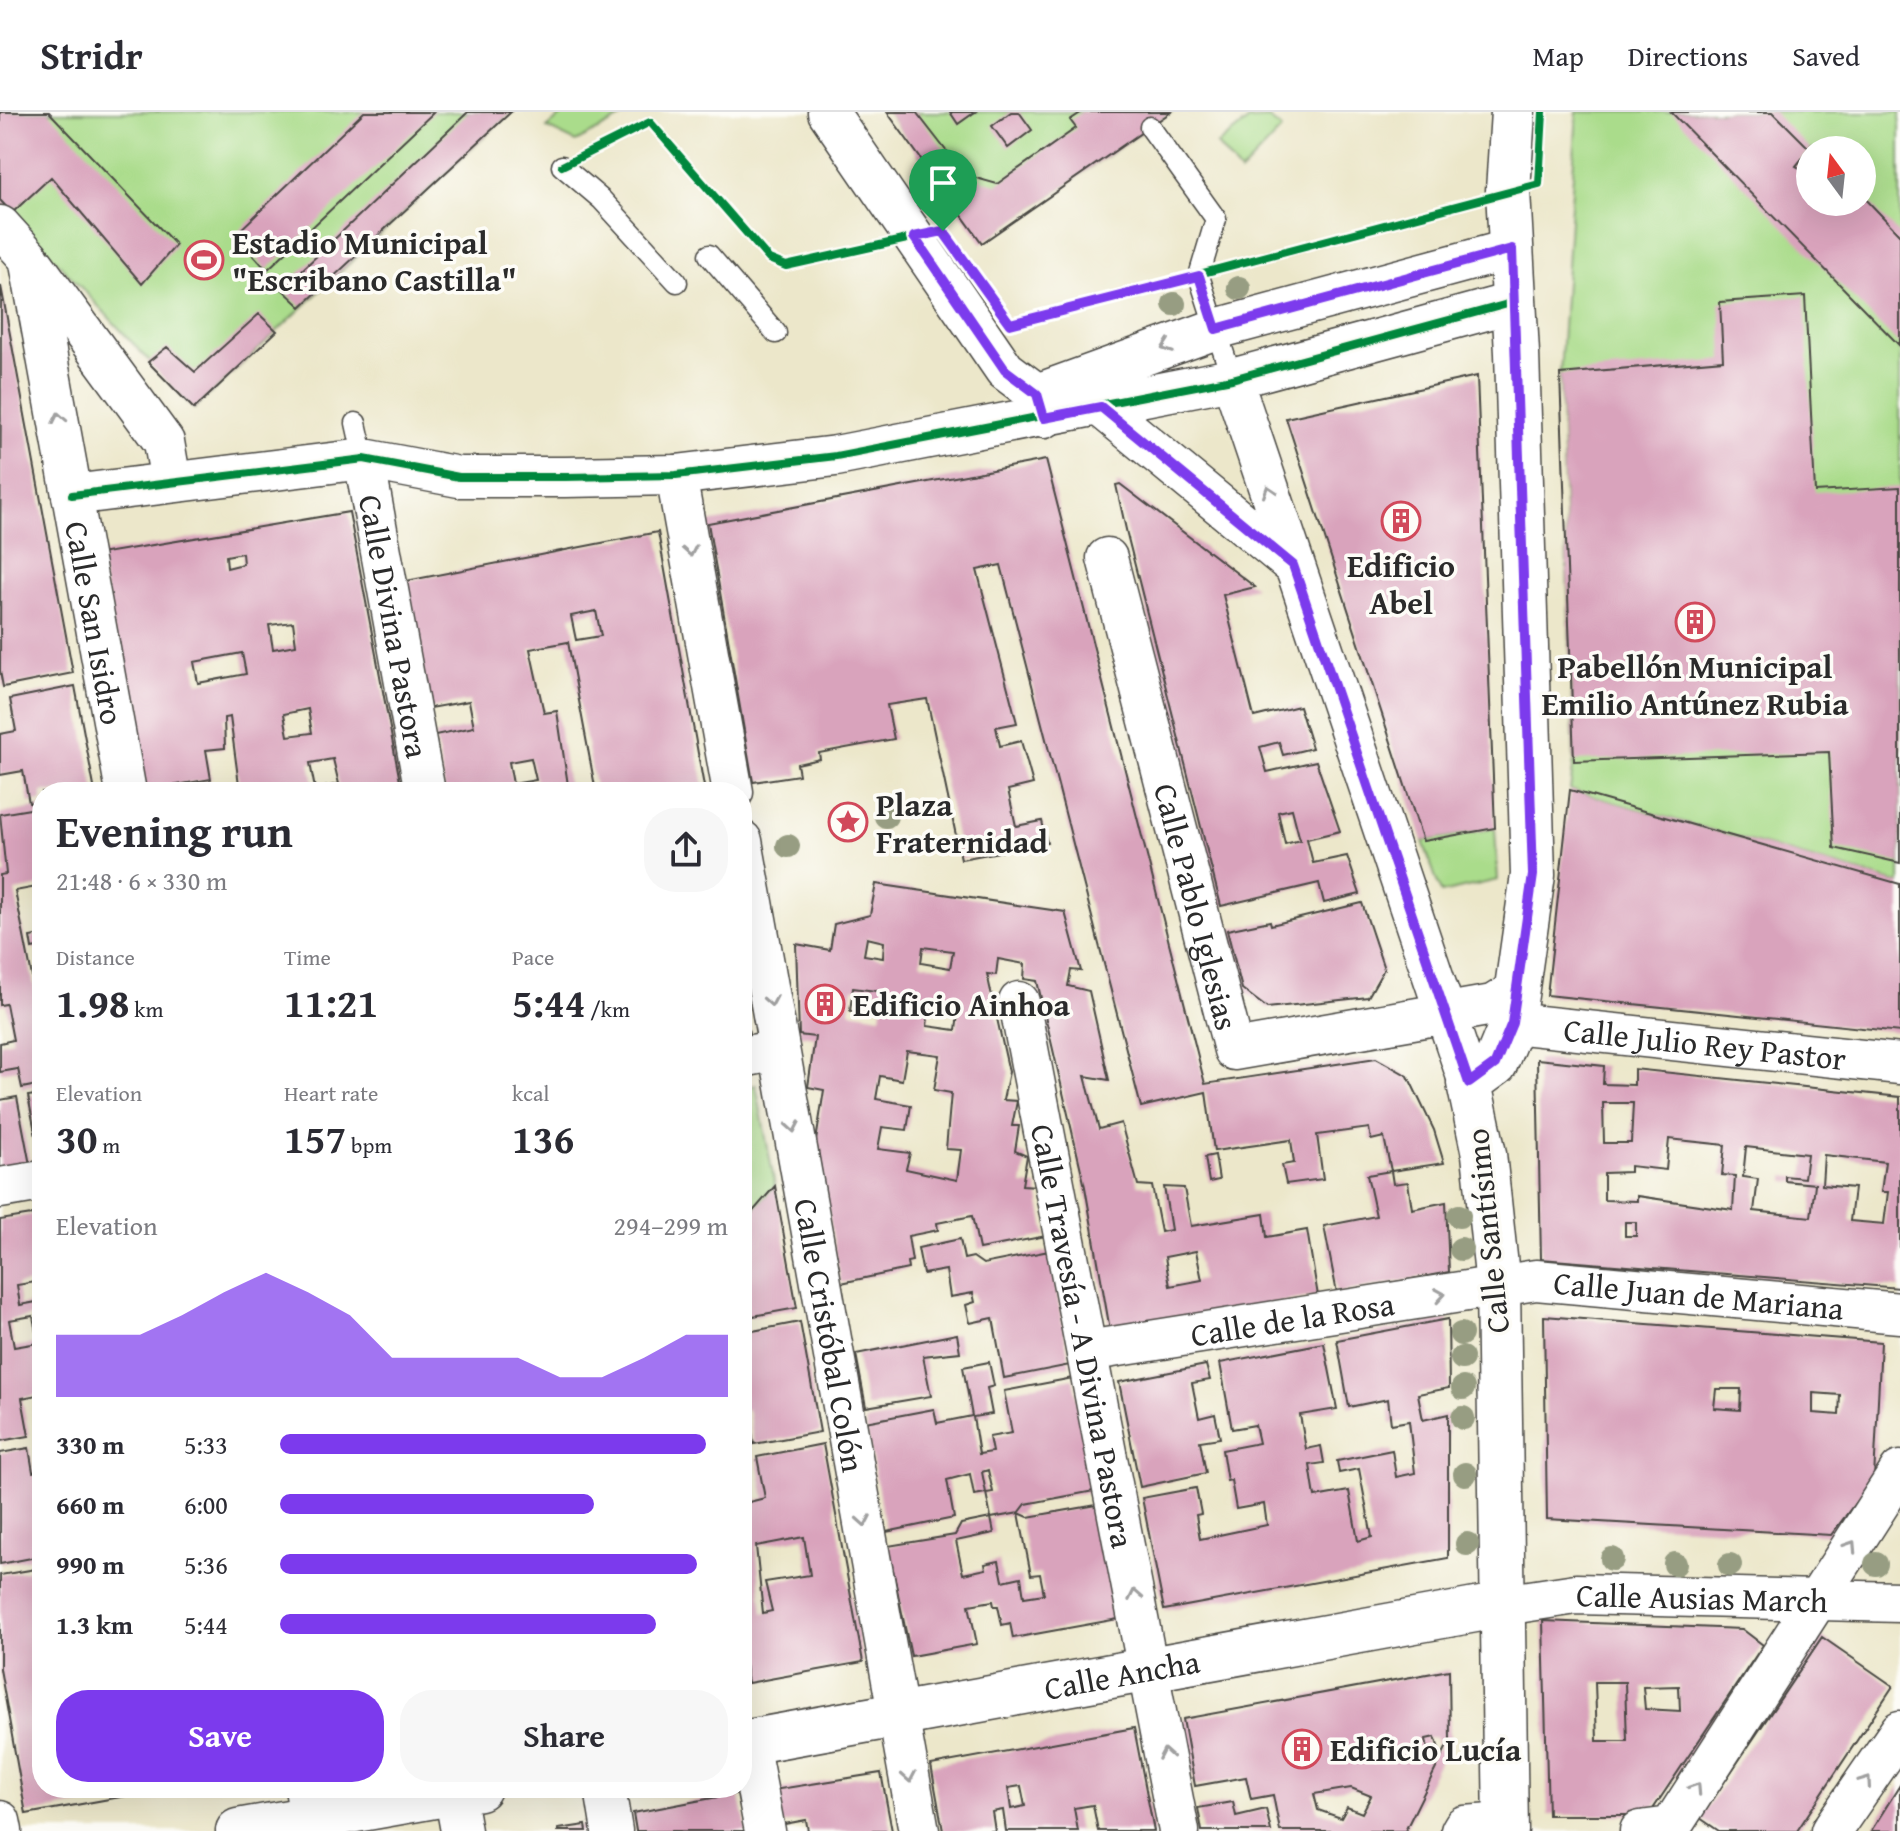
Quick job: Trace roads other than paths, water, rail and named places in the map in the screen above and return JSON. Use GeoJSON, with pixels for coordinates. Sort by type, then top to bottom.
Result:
{"type":"FeatureCollection","features":[{"type":"Feature","properties":{"kind":"main road"},"geometry":{"type":"LineString","coordinates":[[1469,1083],[1495,1064],[1514,1006],[1533,875],[1515,302],[1508,191],[1513,112]]}},
{"type":"Feature","properties":{"kind":"main road","name":"Calle Santísimo"},"geometry":{"type":"LineString","coordinates":[[1469,1083],[1484,1154],[1498,1285],[1506,1827]]}},
{"type":"Feature","properties":{"kind":"main road","name":"Calle Ancha"},"geometry":{"type":"LineString","coordinates":[[752,1742],[1503,1605]]}},
{"type":"Feature","properties":{"kind":"main road"},"geometry":{"type":"LineString","coordinates":[[238,1831],[309,1812],[465,1804]]}},
{"type":"Feature","properties":{"kind":"street"},"geometry":{"type":"LineString","coordinates":[[828,112],[1005,370],[1041,406],[1101,407],[1232,379],[1515,302]]}},
{"type":"Feature","properties":{"kind":"street"},"geometry":{"type":"LineString","coordinates":[[0,226],[29,258],[164,442],[171,482]]}},
{"type":"Feature","properties":{"kind":"street"},"geometry":{"type":"LineString","coordinates":[[72,495],[171,482],[360,441],[459,477],[676,475],[836,456],[1041,406],[1216,329],[1512,249]]}},
{"type":"Feature","properties":{"kind":"street","name":"Calle San Isidro"},"geometry":{"type":"LineString","coordinates":[[29,258],[124,782]]}},
{"type":"Feature","properties":{"kind":"street","name":"Calle Santísimo"},"geometry":{"type":"LineString","coordinates":[[1232,379],[1469,1083]]}},
{"type":"Feature","properties":{"kind":"street"},"geometry":{"type":"LineString","coordinates":[[1101,407],[1293,565]]}},
{"type":"Feature","properties":{"kind":"street","name":"Calle Divina Pastora"},"geometry":{"type":"LineString","coordinates":[[360,441],[423,782]]}},
{"type":"Feature","properties":{"kind":"street"},"geometry":{"type":"LineString","coordinates":[[676,475],[731,782]]}},
{"type":"Feature","properties":{"kind":"street","name":"Calle Pablo Iglesias"},"geometry":{"type":"LineString","coordinates":[[1107,558],[1234,1050],[1443,1011]]}},
{"type":"Feature","properties":{"kind":"street","name":"Calle Cristóbal Colón"},"geometry":{"type":"LineString","coordinates":[[752,953],[761,1054],[899,1716],[919,1831]]}},
{"type":"Feature","properties":{"kind":"street","name":"Calle Travesía - A Divina Pastora"},"geometry":{"type":"LineString","coordinates":[[1019,1002],[1179,1831]]}},
{"type":"Feature","properties":{"kind":"street"},"geometry":{"type":"LineString","coordinates":[[1443,1011],[1493,1005],[1514,1006]]}},
{"type":"Feature","properties":{"kind":"street","name":"Calle Julio Rey Pastor"},"geometry":{"type":"LineString","coordinates":[[1514,1006],[1900,1064]]}},
{"type":"Feature","properties":{"kind":"street"},"geometry":{"type":"LineString","coordinates":[[0,1188],[32,1183]]}},
{"type":"Feature","properties":{"kind":"street","name":"Calle Juan de Mariana"},"geometry":{"type":"LineString","coordinates":[[1498,1285],[1536,1280],[1900,1313]]}},
{"type":"Feature","properties":{"kind":"street","name":"Calle de la Rosa"},"geometry":{"type":"LineString","coordinates":[[1087,1351],[1498,1285]]}},
{"type":"Feature","properties":{"kind":"street"},"geometry":{"type":"LineString","coordinates":[[1663,1830],[1900,1471]]}},
{"type":"Feature","properties":{"kind":"street","name":"Calle Ausias March"},"geometry":{"type":"LineString","coordinates":[[1503,1605],[1576,1594],[1900,1602]]}},
{"type":"Feature","properties":{"kind":"street"},"geometry":{"type":"LineString","coordinates":[[1831,1831],[1900,1731]]}},
{"type":"Feature","properties":{"kind":"street"},"geometry":{"type":"LineString","coordinates":[[752,1774],[765,1831]]}},
{"type":"Feature","properties":{"kind":"street"},"geometry":{"type":"LineString","coordinates":[[607,1798],[612,1831]]}},
{"type":"Feature","properties":{"kind":"street"},"geometry":{"type":"LineString","coordinates":[[0,1821],[2,1831]]}},
{"type":"Feature","properties":{"kind":"street"},"geometry":{"type":"LineString","coordinates":[[1461,1831],[1464,1826],[1506,1827]]}},
{"type":"Feature","properties":{"kind":"lane"},"geometry":{"type":"LineString","coordinates":[[1150,127],[1216,219],[1199,276],[1232,379]]}},
{"type":"Feature","properties":{"kind":"lane"},"geometry":{"type":"LineString","coordinates":[[562,166],[602,200],[677,282]]}},
{"type":"Feature","properties":{"kind":"lane"},"geometry":{"type":"LineString","coordinates":[[709,255],[776,333]]}},
{"type":"Feature","properties":{"kind":"place","name":"Estadio Municipal \"Escribano Castilla\""},"geometry":{"type":"Point","coordinates":[204,260]}},
{"type":"Feature","properties":{"kind":"place","name":"Edificio Abel"},"geometry":{"type":"Point","coordinates":[1401,521]}},
{"type":"Feature","properties":{"kind":"place","name":"Pabellón Municipal Emilio Antúnez Rubia"},"geometry":{"type":"Point","coordinates":[1695,622]}},
{"type":"Feature","properties":{"kind":"place","name":"Plaza Fraternidad"},"geometry":{"type":"Point","coordinates":[848,822]}},
{"type":"Feature","properties":{"kind":"place","name":"Edificio Ainhoa"},"geometry":{"type":"Point","coordinates":[825,1004]}},
{"type":"Feature","properties":{"kind":"place","name":"Edificio Lucía"},"geometry":{"type":"Point","coordinates":[1302,1749]}}]}
